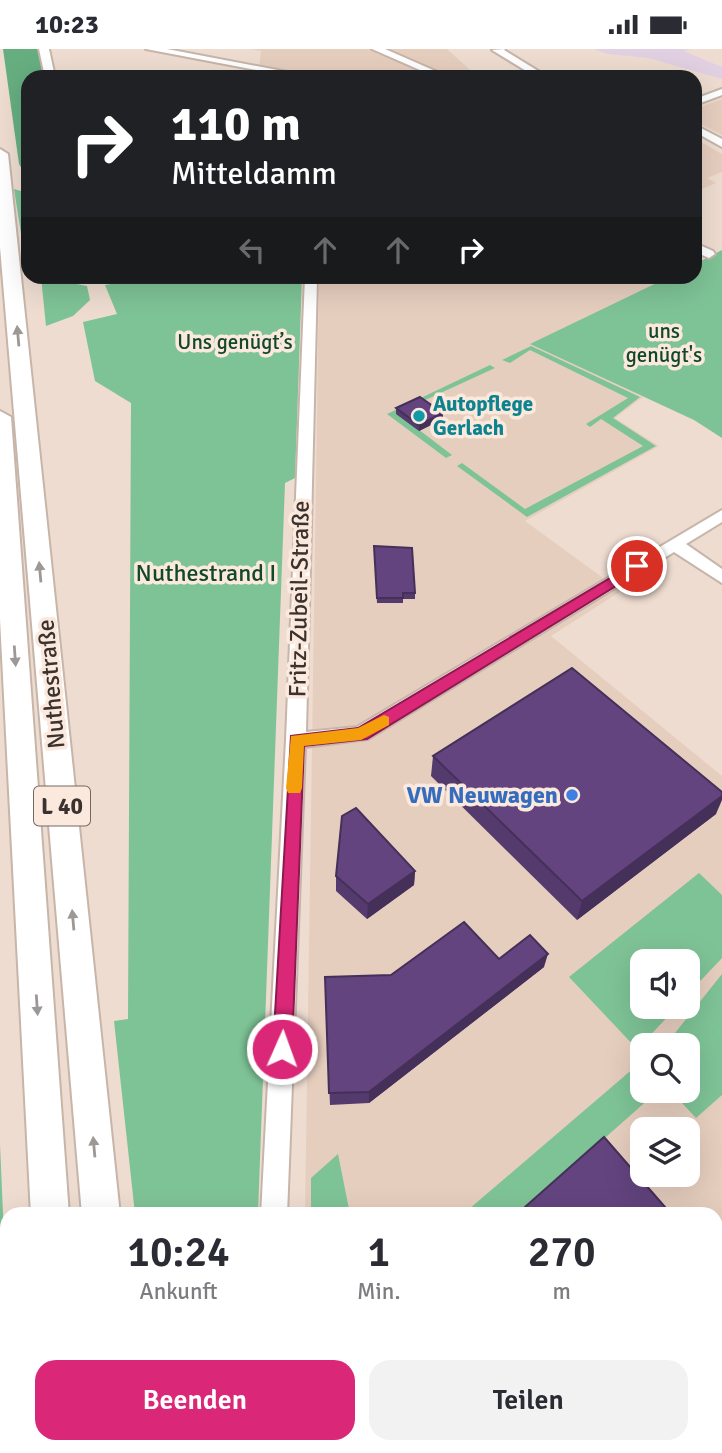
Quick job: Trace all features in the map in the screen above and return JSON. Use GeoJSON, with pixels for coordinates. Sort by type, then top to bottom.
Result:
{"type":"FeatureCollection","features":[{"type":"Feature","properties":{"kind":"highway","name":"Nuthestraße"},"geometry":{"type":"LineString","coordinates":[[0,154],[100,1207]]}},
{"type":"Feature","properties":{"kind":"highway","name":"Nuthestraße"},"geometry":{"type":"LineString","coordinates":[[0,417],[49,1207]]}},
{"type":"Feature","properties":{"kind":"street"},"geometry":{"type":"LineString","coordinates":[[44,49],[48,70]]}},
{"type":"Feature","properties":{"kind":"street"},"geometry":{"type":"LineString","coordinates":[[151,49],[276,70]]}},
{"type":"Feature","properties":{"kind":"street"},"geometry":{"type":"LineString","coordinates":[[377,49],[427,70]]}},
{"type":"Feature","properties":{"kind":"street"},"geometry":{"type":"LineString","coordinates":[[500,49],[497,50],[531,70]]}},
{"type":"Feature","properties":{"kind":"street"},"geometry":{"type":"LineString","coordinates":[[702,99],[722,92]]}},
{"type":"Feature","properties":{"kind":"street"},"geometry":{"type":"LineString","coordinates":[[702,132],[722,144]]}},
{"type":"Feature","properties":{"kind":"street"},"geometry":{"type":"LineString","coordinates":[[702,250],[709,254]]}},
{"type":"Feature","properties":{"kind":"street","name":"Fritz-Zubeil-Straße"},"geometry":{"type":"LineString","coordinates":[[274,1207],[296,740],[311,284]]}},
{"type":"Feature","properties":{"kind":"street"},"geometry":{"type":"LineString","coordinates":[[296,740],[361,734],[722,515]]}},
{"type":"Feature","properties":{"kind":"street"},"geometry":{"type":"LineString","coordinates":[[674,544],[722,577]]}},
{"type":"Feature","properties":{"kind":"shaded area"},"geometry":{"type":"Polygon","coordinates":[[[250,49],[447,49],[470,70],[259,70],[261,51],[250,49]]]}},
{"type":"Feature","properties":{"kind":"shaded area"},"geometry":{"type":"Polygon","coordinates":[[[594,49],[690,49],[684,51],[722,67],[722,79],[702,73],[702,70],[690,70],[648,58],[608,54],[594,49]]]}},
{"type":"Feature","properties":{"kind":"shaded area"},"geometry":{"type":"Polygon","coordinates":[[[722,99],[722,135],[702,125],[702,106],[722,99]]]}},
{"type":"Feature","properties":{"kind":"shaded area"},"geometry":{"type":"Polygon","coordinates":[[[702,143],[722,154],[722,172],[707,178],[716,183],[702,189],[702,143]]]}},
{"type":"Feature","properties":{"kind":"shaded area"},"geometry":{"type":"Polygon","coordinates":[[[319,284],[655,284],[531,344],[643,397],[615,418],[659,446],[525,521],[621,591],[551,636],[722,776],[722,1207],[305,1207],[319,284]]]}},
{"type":"Feature","properties":{"kind":"green space"},"geometry":{"type":"Polygon","coordinates":[[[3,49],[38,49],[43,70],[21,70],[21,167],[3,49]]]}},
{"type":"Feature","properties":{"kind":"green space"},"geometry":{"type":"Polygon","coordinates":[[[14,189],[21,191],[21,234],[14,189]]]}},
{"type":"Feature","properties":{"kind":"green space","name":"uns genügt's"},"geometry":{"type":"Polygon","coordinates":[[[722,250],[722,438],[694,420],[530,344],[654,284],[702,284],[702,260],[722,250]]]}},
{"type":"Feature","properties":{"kind":"green space"},"geometry":{"type":"Polygon","coordinates":[[[42,284],[87,286],[90,300],[73,316],[46,326],[42,284]]]}},
{"type":"Feature","properties":{"kind":"green space","name":"Nuthestrand I"},"geometry":{"type":"Polygon","coordinates":[[[302,284],[295,478],[285,483],[258,1207],[134,1207],[114,1021],[128,1019],[131,403],[95,381],[83,322],[117,314],[105,285],[302,284]]]}},
{"type":"Feature","properties":{"kind":"green space"},"geometry":{"type":"Polygon","coordinates":[[[531,346],[640,397],[613,418],[656,446],[527,517],[457,466],[462,463],[525,509],[643,446],[601,419],[590,427],[586,424],[628,398],[530,350],[510,363],[502,360],[531,346]]]}},
{"type":"Feature","properties":{"kind":"green space"},"geometry":{"type":"Polygon","coordinates":[[[490,365],[495,368],[397,413],[452,455],[446,458],[387,414],[490,365]]]}},
{"type":"Feature","properties":{"kind":"green space"},"geometry":{"type":"Polygon","coordinates":[[[699,873],[722,895],[722,958],[700,981],[700,949],[630,949],[630,1019],[666,1019],[652,1033],[630,1033],[630,1042],[569,977],[699,873]]]}},
{"type":"Feature","properties":{"kind":"green space"},"geometry":{"type":"Polygon","coordinates":[[[722,974],[722,1095],[695,1117],[682,1103],[700,1103],[700,1033],[675,1033],[686,1019],[700,1019],[700,1002],[722,974]]]}},
{"type":"Feature","properties":{"kind":"green space"},"geometry":{"type":"Polygon","coordinates":[[[630,1071],[630,1103],[644,1103],[527,1207],[471,1207],[630,1071]]]}},
{"type":"Feature","properties":{"kind":"green space"},"geometry":{"type":"Polygon","coordinates":[[[0,1144],[3,1207],[0,1207],[0,1144]]]}},
{"type":"Feature","properties":{"kind":"green space"},"geometry":{"type":"Polygon","coordinates":[[[338,1154],[349,1207],[311,1207],[311,1178],[338,1154]]]}},
{"type":"Feature","properties":{"kind":"building","name":"Autopflege Gerlach"},"geometry":{"type":"Polygon","coordinates":[[[420,397],[443,413],[419,425],[396,408],[420,397]]]}},
{"type":"Feature","properties":{"kind":"building"},"geometry":{"type":"Polygon","coordinates":[[[374,546],[412,548],[415,593],[403,593],[403,598],[377,598],[374,546]]]}},
{"type":"Feature","properties":{"kind":"building","name":"VW Neuwagen"},"geometry":{"type":"Polygon","coordinates":[[[572,668],[722,792],[722,796],[582,901],[433,756],[572,668]]]}},
{"type":"Feature","properties":{"kind":"building"},"geometry":{"type":"Polygon","coordinates":[[[356,808],[415,871],[368,904],[336,876],[342,816],[356,808]]]}},
{"type":"Feature","properties":{"kind":"building"},"geometry":{"type":"Polygon","coordinates":[[[464,922],[499,959],[530,935],[548,954],[369,1092],[329,1093],[325,977],[391,975],[464,922]]]}},
{"type":"Feature","properties":{"kind":"building"},"geometry":{"type":"Polygon","coordinates":[[[604,1137],[630,1167],[630,1187],[648,1187],[665,1207],[525,1207],[604,1137]]]}},
{"type":"Feature","properties":{"kind":"slow traffic"},"geometry":{"type":"LineString","coordinates":[[294,788],[296,740],[361,734],[384,721]]}},
{"type":"Feature","properties":{"kind":"place","name":"Autopflege Gerlach"},"geometry":{"type":"Point","coordinates":[419,416]}},
{"type":"Feature","properties":{"kind":"place","name":"VW Neuwagen"},"geometry":{"type":"Point","coordinates":[572,795]}},
{"type":"Feature","properties":{"kind":"route"},"geometry":{"type":"LineString","coordinates":[[282,1049],[296,740],[361,734],[637,566]]}},
{"type":"Feature","properties":{"kind":"park label","name":"Uns genügt’s"},"geometry":{"type":"Point","coordinates":[235,342]}}]}
